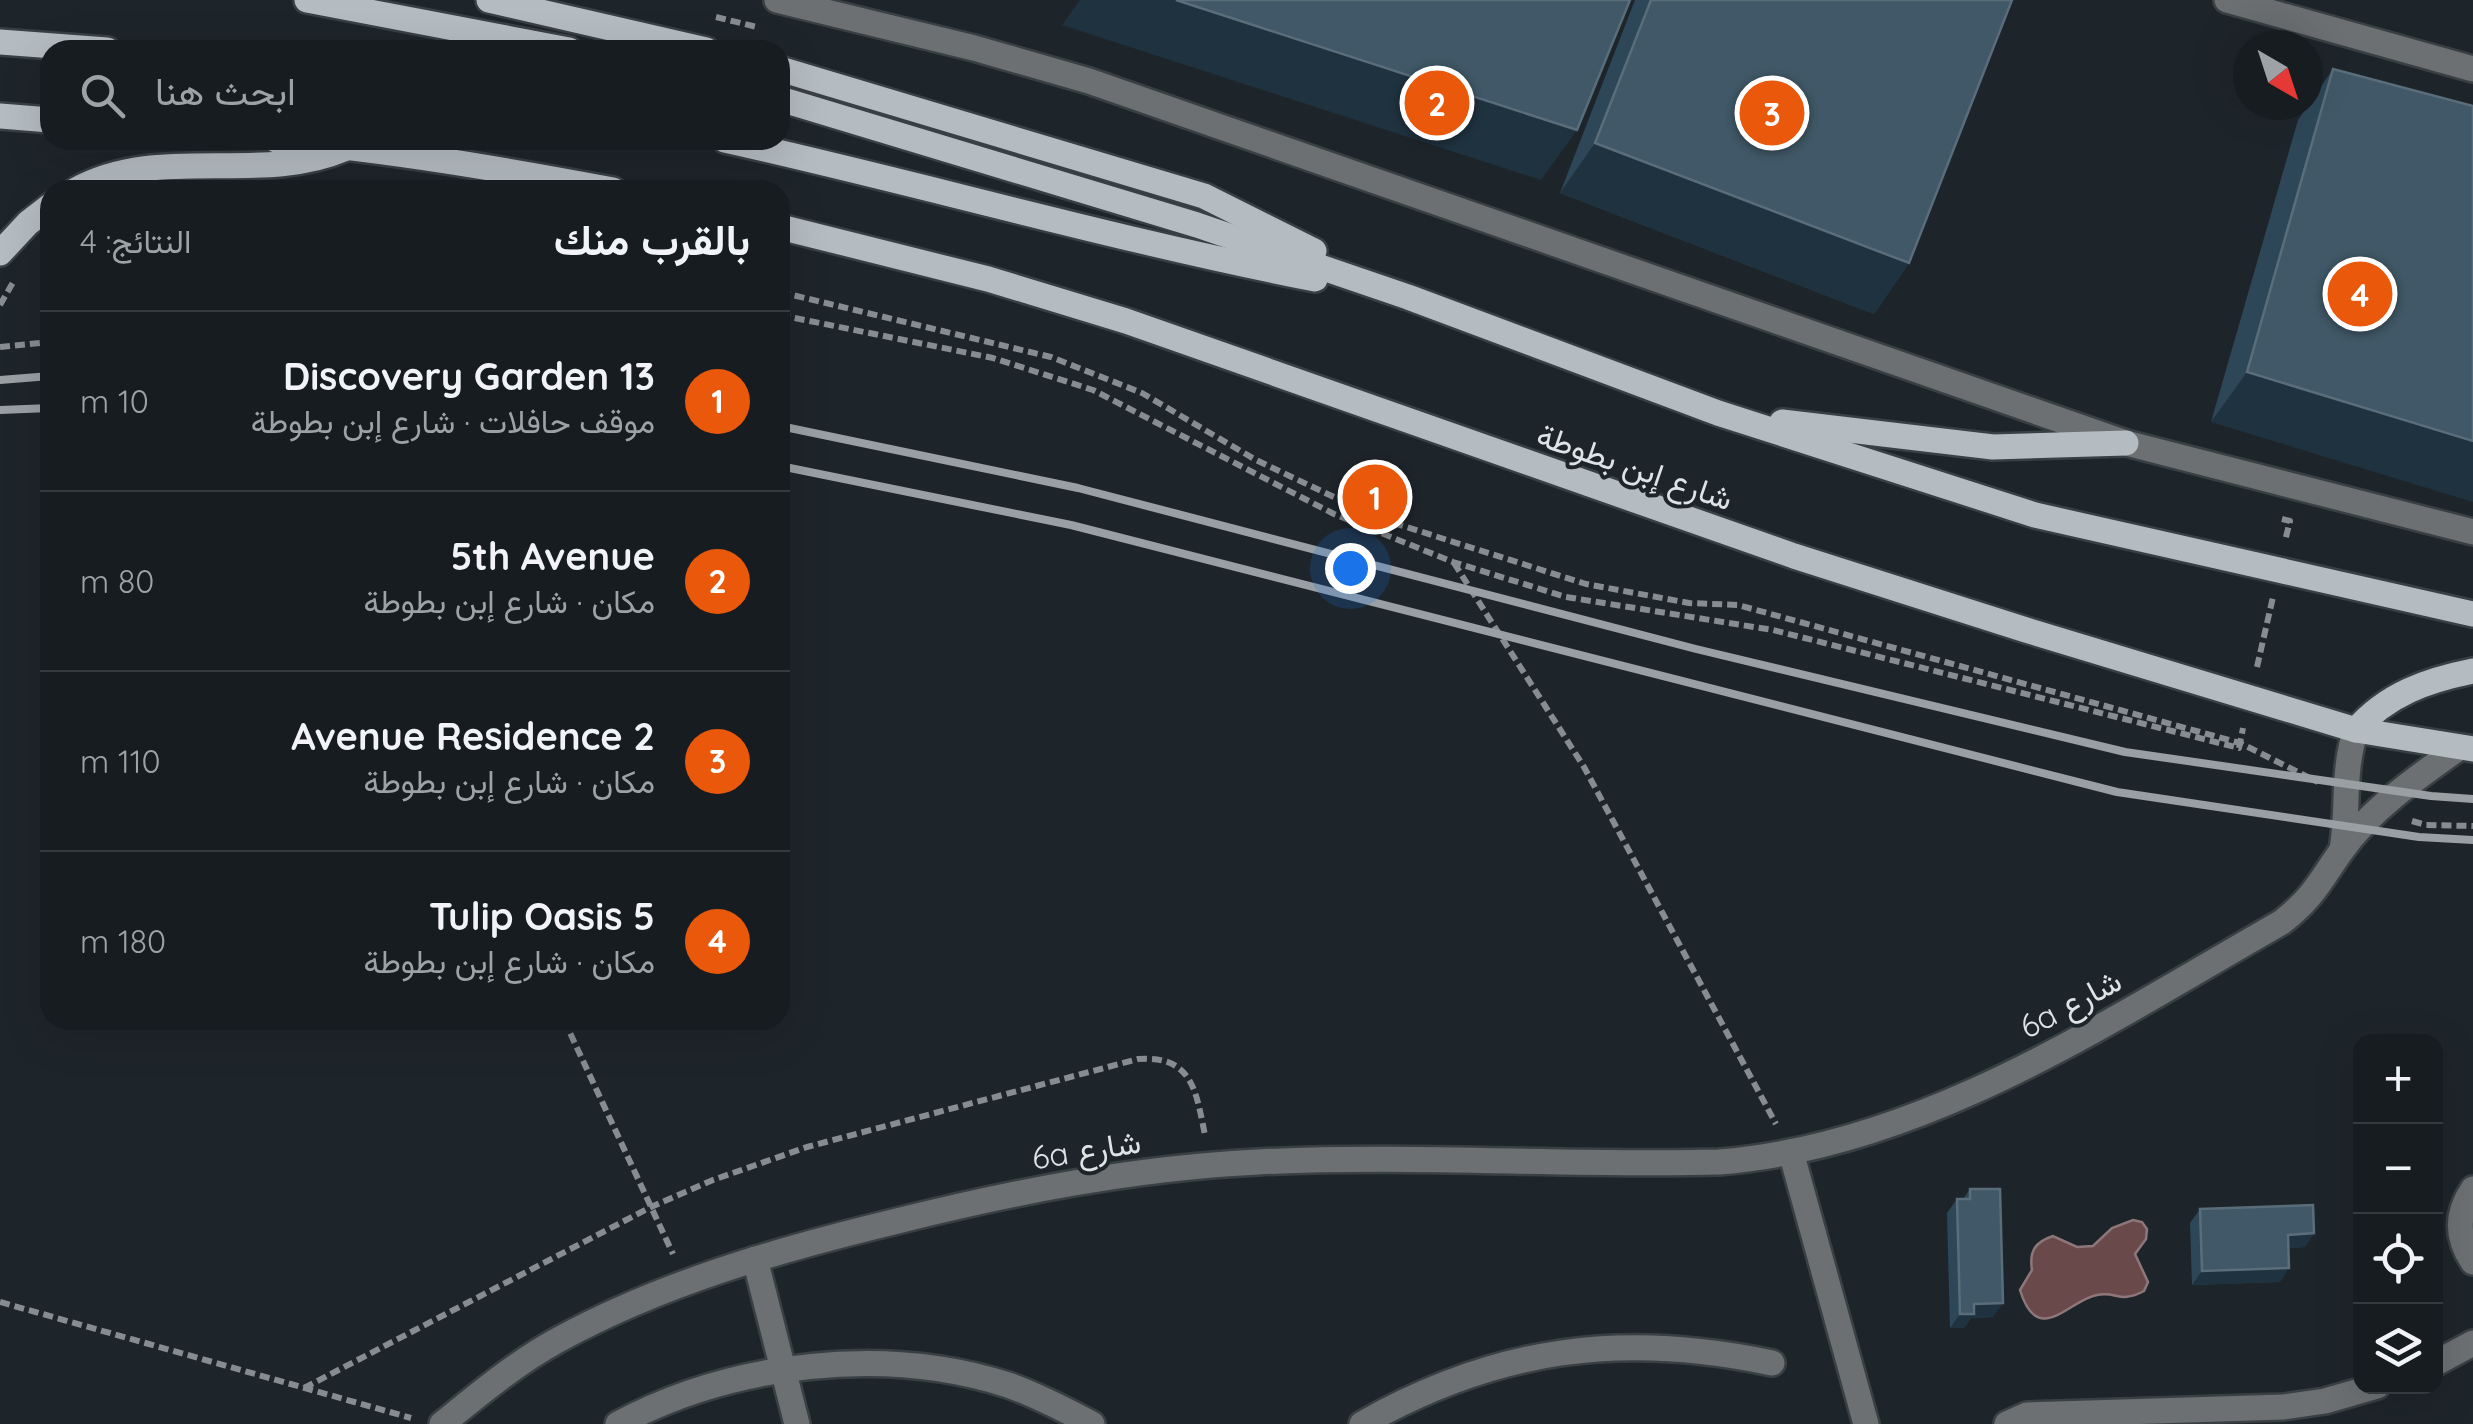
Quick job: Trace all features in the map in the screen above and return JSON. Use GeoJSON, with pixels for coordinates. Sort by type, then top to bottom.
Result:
{"type":"FeatureCollection","features":[{"type":"Feature","properties":{"kind":"main road"},"geometry":{"type":"LineString","coordinates":[[306,0],[516,40]]}},
{"type":"Feature","properties":{"kind":"main road"},"geometry":{"type":"LineString","coordinates":[[489,0],[663,40]]}},
{"type":"Feature","properties":{"kind":"main road"},"geometry":{"type":"LineString","coordinates":[[0,42],[40,45]]}},
{"type":"Feature","properties":{"kind":"main road"},"geometry":{"type":"LineString","coordinates":[[790,71],[1204,196],[1408,297]]}},
{"type":"Feature","properties":{"kind":"main road"},"geometry":{"type":"LineString","coordinates":[[790,103],[1197,225],[1408,297],[1718,413],[2035,515],[2473,614]]}},
{"type":"Feature","properties":{"kind":"main road"},"geometry":{"type":"LineString","coordinates":[[0,116],[40,119]]}},
{"type":"Feature","properties":{"kind":"main road"},"geometry":{"type":"LineString","coordinates":[[102,180],[127,170],[296,164],[341,150]]}},
{"type":"Feature","properties":{"kind":"main road"},"geometry":{"type":"LineString","coordinates":[[377,150],[560,180]]}},
{"type":"Feature","properties":{"kind":"main road"},"geometry":{"type":"LineString","coordinates":[[769,150],[1188,254],[1408,297]]}},
{"type":"Feature","properties":{"kind":"main road"},"geometry":{"type":"LineString","coordinates":[[0,253],[40,214]]}},
{"type":"Feature","properties":{"kind":"main road","name":"شارع إبن بطوطة"},"geometry":{"type":"LineString","coordinates":[[790,230],[988,279],[1126,322],[1794,556],[2250,698],[2356,730],[2466,748]]}},
{"type":"Feature","properties":{"kind":"main road"},"geometry":{"type":"LineString","coordinates":[[1718,413],[1994,448],[2126,444]]}},
{"type":"Feature","properties":{"kind":"main road"},"geometry":{"type":"LineString","coordinates":[[2356,730],[2372,712],[2400,694],[2473,671]]}},
{"type":"Feature","properties":{"kind":"street"},"geometry":{"type":"LineString","coordinates":[[777,0],[974,48],[1089,81],[2126,444],[2473,532]]}},
{"type":"Feature","properties":{"kind":"street"},"geometry":{"type":"LineString","coordinates":[[2226,0],[2473,69]]}},
{"type":"Feature","properties":{"kind":"street","name":"6a شارع"},"geometry":{"type":"LineString","coordinates":[[2342,850],[2347,798],[2345,770],[2356,730]]}},
{"type":"Feature","properties":{"kind":"street","name":"6a شارع"},"geometry":{"type":"LineString","coordinates":[[442,1424],[495,1380],[556,1341],[620,1309],[755,1260],[845,1234],[1027,1191],[1119,1175],[1212,1165],[1353,1160],[1682,1163],[1755,1159],[1863,1132],[1961,1096],[2068,1043],[2282,922],[2311,898],[2342,850],[2380,811],[2466,748]]}},
{"type":"Feature","properties":{"kind":"street"},"geometry":{"type":"LineString","coordinates":[[1791,1152],[1866,1424]]}},
{"type":"Feature","properties":{"kind":"street"},"geometry":{"type":"LineString","coordinates":[[2473,1189],[2460,1216],[2460,1232],[2473,1262]]}},
{"type":"Feature","properties":{"kind":"street"},"geometry":{"type":"LineString","coordinates":[[755,1260],[797,1424]]}},
{"type":"Feature","properties":{"kind":"street"},"geometry":{"type":"LineString","coordinates":[[2443,1359],[2473,1343]]}},
{"type":"Feature","properties":{"kind":"street"},"geometry":{"type":"LineString","coordinates":[[1366,1423],[1413,1396],[1462,1376],[1564,1351],[1669,1346],[1772,1363]]}},
{"type":"Feature","properties":{"kind":"street"},"geometry":{"type":"LineString","coordinates":[[618,1424],[658,1402],[722,1384],[784,1372],[875,1364],[964,1374],[1008,1386],[1092,1424]]}},
{"type":"Feature","properties":{"kind":"street"},"geometry":{"type":"LineString","coordinates":[[2006,1424],[2027,1415],[2284,1407],[2353,1393]]}},
{"type":"Feature","properties":{"kind":"path"},"geometry":{"type":"LineString","coordinates":[[714,17],[771,30]]}},
{"type":"Feature","properties":{"kind":"path"},"geometry":{"type":"LineString","coordinates":[[790,294],[1051,356],[1142,393],[1256,460],[1328,496],[1378,518],[1460,545],[1586,584],[1689,603],[1738,606],[2240,742],[2347,798]]}},
{"type":"Feature","properties":{"kind":"path"},"geometry":{"type":"LineString","coordinates":[[790,317],[993,358],[1093,390],[1334,514],[1453,562],[1566,597],[1772,630],[2239,748],[2290,521],[2272,517]]}},
{"type":"Feature","properties":{"kind":"path"},"geometry":{"type":"LineString","coordinates":[[0,348],[40,343]]}},
{"type":"Feature","properties":{"kind":"path"},"geometry":{"type":"LineString","coordinates":[[1453,562],[1584,767],[1791,1152]]}},
{"type":"Feature","properties":{"kind":"path"},"geometry":{"type":"LineString","coordinates":[[2380,811],[2426,826],[2473,826]]}},
{"type":"Feature","properties":{"kind":"path"},"geometry":{"type":"LineString","coordinates":[[569,1030],[686,1283]]}},
{"type":"Feature","properties":{"kind":"path"},"geometry":{"type":"LineString","coordinates":[[304,1388],[652,1207],[714,1180],[807,1147],[1138,1060],[1157,1058],[1174,1064],[1188,1076],[1196,1092],[1212,1165]]}},
{"type":"Feature","properties":{"kind":"path"},"geometry":{"type":"LineString","coordinates":[[0,1302],[413,1419]]}},
{"type":"Feature","properties":{"kind":"shaded area"},"geometry":{"type":"Polygon","coordinates":[[[2133,1220],[2142,1222],[2147,1229],[2146,1239],[2135,1254],[2148,1282],[2144,1291],[2129,1297],[2097,1295],[2045,1319],[2027,1307],[2020,1290],[2032,1270],[2031,1258],[2038,1244],[2053,1236],[2077,1247],[2093,1246],[2112,1228],[2133,1220]]]}},
{"type":"Feature","properties":{"kind":"building"},"geometry":{"type":"Polygon","coordinates":[[[1176,0],[1630,0],[1577,130],[1176,0]]]}},
{"type":"Feature","properties":{"kind":"building"},"geometry":{"type":"Polygon","coordinates":[[[1651,0],[2012,0],[1909,263],[1595,143],[1651,0]]]}},
{"type":"Feature","properties":{"kind":"building"},"geometry":{"type":"Polygon","coordinates":[[[2333,69],[2473,106],[2473,441],[2247,372],[2319,120],[2323,120],[2323,104],[2333,69]]]}},
{"type":"Feature","properties":{"kind":"building"},"geometry":{"type":"Polygon","coordinates":[[[1970,1189],[2000,1189],[2003,1303],[1974,1304],[1974,1314],[1960,1314],[1957,1199],[1970,1199],[1970,1189]]]}},
{"type":"Feature","properties":{"kind":"building"},"geometry":{"type":"Polygon","coordinates":[[[2313,1205],[2314,1233],[2288,1235],[2289,1268],[2202,1271],[2200,1209],[2313,1205]]]}},
{"type":"Feature","properties":{"kind":"railway"},"geometry":{"type":"LineString","coordinates":[[0,380],[40,377]]}},
{"type":"Feature","properties":{"kind":"railway"},"geometry":{"type":"LineString","coordinates":[[0,410],[40,408]]}},
{"type":"Feature","properties":{"kind":"railway"},"geometry":{"type":"LineString","coordinates":[[790,428],[1078,488],[1696,649],[2125,752],[2473,799]]}},
{"type":"Feature","properties":{"kind":"railway"},"geometry":{"type":"LineString","coordinates":[[790,468],[1071,525],[2117,792],[2419,837],[2473,840]]}},
{"type":"Feature","properties":{"kind":"place","name":"5th Avenue"},"geometry":{"type":"Point","coordinates":[1437,103]}},
{"type":"Feature","properties":{"kind":"place","name":"Avenue Residence 2"},"geometry":{"type":"Point","coordinates":[1772,113]}},
{"type":"Feature","properties":{"kind":"place","name":"Tulip Oasis 5"},"geometry":{"type":"Point","coordinates":[2360,294]}},
{"type":"Feature","properties":{"kind":"place","name":"Discovery Garden 13"},"geometry":{"type":"Point","coordinates":[1375,497]}}]}
